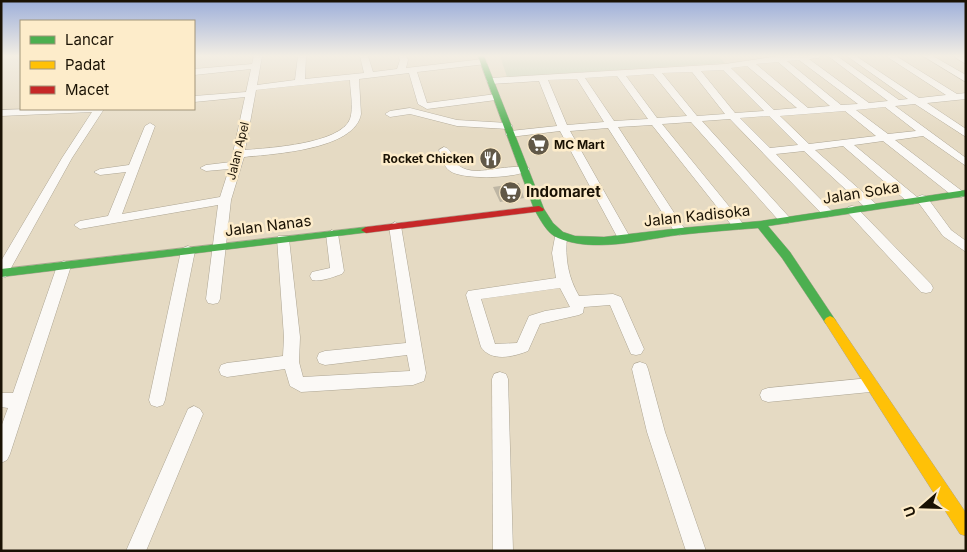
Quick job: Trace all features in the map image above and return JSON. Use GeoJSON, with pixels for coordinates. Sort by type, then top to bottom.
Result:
{"type":"FeatureCollection","features":[{"type":"Feature","properties":{"kind":"street","name":"Jalan Apel"},"geometry":{"type":"LineString","coordinates":[[213,299],[225,200],[237,160],[253,82]]}},
{"type":"Feature","properties":{"kind":"street"},"geometry":{"type":"LineString","coordinates":[[195,99],[300,82]]}},
{"type":"Feature","properties":{"kind":"street"},"geometry":{"type":"LineString","coordinates":[[206,168],[324,141],[351,126],[355,118],[354,82]]}},
{"type":"Feature","properties":{"kind":"street"},"geometry":{"type":"LineString","coordinates":[[416,82],[420,98],[425,105],[496,97]]}},
{"type":"Feature","properties":{"kind":"street"},"geometry":{"type":"LineString","coordinates":[[491,82],[539,209],[552,230],[561,237],[559,253],[564,282],[578,308],[575,311],[544,315],[534,320],[524,347],[514,350],[491,350],[486,343],[473,295],[564,282]]}},
{"type":"Feature","properties":{"kind":"street"},"geometry":{"type":"LineString","coordinates":[[544,82],[563,128],[625,239]]}},
{"type":"Feature","properties":{"kind":"street"},"geometry":{"type":"LineString","coordinates":[[583,82],[680,231]]}},
{"type":"Feature","properties":{"kind":"street"},"geometry":{"type":"LineString","coordinates":[[626,82],[655,122],[737,224]]}},
{"type":"Feature","properties":{"kind":"street"},"geometry":{"type":"LineString","coordinates":[[664,82],[695,120],[785,220]]}},
{"type":"Feature","properties":{"kind":"street"},"geometry":{"type":"LineString","coordinates":[[705,82],[733,117],[828,213]]}},
{"type":"Feature","properties":{"kind":"street"},"geometry":{"type":"LineString","coordinates":[[740,82],[807,148],[871,206]]}},
{"type":"Feature","properties":{"kind":"street"},"geometry":{"type":"LineString","coordinates":[[771,82],[806,111]]}},
{"type":"Feature","properties":{"kind":"street"},"geometry":{"type":"LineString","coordinates":[[808,82],[842,108],[889,138],[962,194]]}},
{"type":"Feature","properties":{"kind":"street"},"geometry":{"type":"LineString","coordinates":[[834,82],[867,106]]}},
{"type":"Feature","properties":{"kind":"street"},"geometry":{"type":"LineString","coordinates":[[864,82],[925,133],[966,163]]}},
{"type":"Feature","properties":{"kind":"street"},"geometry":{"type":"LineString","coordinates":[[890,82],[966,134]]}},
{"type":"Feature","properties":{"kind":"street"},"geometry":{"type":"LineString","coordinates":[[936,82],[961,96],[966,104]]}},
{"type":"Feature","properties":{"kind":"street"},"geometry":{"type":"LineString","coordinates":[[390,114],[410,111],[457,124],[509,130],[695,120],[867,106],[961,96]]}},
{"type":"Feature","properties":{"kind":"street"},"geometry":{"type":"LineString","coordinates":[[1,113],[69,110]]}},
{"type":"Feature","properties":{"kind":"street"},"geometry":{"type":"LineString","coordinates":[[1,273],[67,158],[98,110]]}},
{"type":"Feature","properties":{"kind":"street"},"geometry":{"type":"LineString","coordinates":[[113,220],[150,126]]}},
{"type":"Feature","properties":{"kind":"street"},"geometry":{"type":"LineString","coordinates":[[768,152],[847,144],[925,133]]}},
{"type":"Feature","properties":{"kind":"street"},"geometry":{"type":"LineString","coordinates":[[847,144],[918,199],[937,217],[939,224],[966,248]]}},
{"type":"Feature","properties":{"kind":"street"},"geometry":{"type":"LineString","coordinates":[[444,150],[449,163],[455,169],[476,175],[524,169]]}},
{"type":"Feature","properties":{"kind":"street"},"geometry":{"type":"LineString","coordinates":[[100,172],[132,168]]}},
{"type":"Feature","properties":{"kind":"street","name":"Jalan Soka"},"geometry":{"type":"LineString","coordinates":[[761,224],[871,206],[962,194]]}},
{"type":"Feature","properties":{"kind":"street"},"geometry":{"type":"LineString","coordinates":[[80,225],[225,200]]}},
{"type":"Feature","properties":{"kind":"street","name":"Jalan Nanas"},"geometry":{"type":"LineString","coordinates":[[1,273],[539,209]]}},
{"type":"Feature","properties":{"kind":"street"},"geometry":{"type":"LineString","coordinates":[[852,210],[926,288]]}},
{"type":"Feature","properties":{"kind":"street","name":"Jalan Kadisoka"},"geometry":{"type":"LineString","coordinates":[[561,237],[593,241],[625,239],[737,224],[761,224],[786,254],[870,386],[966,528]]}},
{"type":"Feature","properties":{"kind":"street"},"geometry":{"type":"LineString","coordinates":[[283,240],[292,337],[291,362],[296,381],[301,385],[413,378],[418,374],[395,226]]}},
{"type":"Feature","properties":{"kind":"street"},"geometry":{"type":"LineString","coordinates":[[317,276],[337,271],[332,234]]}},
{"type":"Feature","properties":{"kind":"street"},"geometry":{"type":"LineString","coordinates":[[157,400],[188,251]]}},
{"type":"Feature","properties":{"kind":"street"},"geometry":{"type":"LineString","coordinates":[[1,454],[10,401],[64,266]]}},
{"type":"Feature","properties":{"kind":"street"},"geometry":{"type":"LineString","coordinates":[[576,302],[616,301],[636,349]]}},
{"type":"Feature","properties":{"kind":"street"},"geometry":{"type":"LineString","coordinates":[[325,358],[414,348]]}},
{"type":"Feature","properties":{"kind":"street"},"geometry":{"type":"LineString","coordinates":[[227,370],[291,362]]}},
{"type":"Feature","properties":{"kind":"street"},"geometry":{"type":"LineString","coordinates":[[640,369],[656,432],[696,551]]}},
{"type":"Feature","properties":{"kind":"street"},"geometry":{"type":"LineString","coordinates":[[500,379],[503,551]]}},
{"type":"Feature","properties":{"kind":"street"},"geometry":{"type":"LineString","coordinates":[[768,394],[870,386]]}},
{"type":"Feature","properties":{"kind":"street"},"geometry":{"type":"LineString","coordinates":[[136,551],[194,414]]}},
{"type":"Feature","properties":{"kind":"building","name":"Indomaret"},"geometry":{"type":"Polygon","coordinates":[[[519,183],[524,198],[500,202],[493,187],[519,183]]]}},
{"type":"Feature","properties":{"kind":"traffic: fast"},"geometry":{"type":"LineString","coordinates":[[491,82],[539,209],[549,225],[559,235],[575,240],[604,241],[681,231],[761,224],[786,255],[830,321]]}},
{"type":"Feature","properties":{"kind":"traffic: fast"},"geometry":{"type":"LineString","coordinates":[[761,224],[966,193]]}},
{"type":"Feature","properties":{"kind":"traffic: fast"},"geometry":{"type":"LineString","coordinates":[[1,273],[366,230]]}},
{"type":"Feature","properties":{"kind":"traffic: slow"},"geometry":{"type":"LineString","coordinates":[[830,321],[966,528]]}},
{"type":"Feature","properties":{"kind":"traffic: jam"},"geometry":{"type":"LineString","coordinates":[[366,230],[539,209]]}},
{"type":"Feature","properties":{"kind":"place","name":"MC Mart"},"geometry":{"type":"Point","coordinates":[538,145]}},
{"type":"Feature","properties":{"kind":"place","name":"Rocket Chicken"},"geometry":{"type":"Point","coordinates":[490,159]}},
{"type":"Feature","properties":{"kind":"place","name":"Indomaret"},"geometry":{"type":"Point","coordinates":[510,192]}}]}
